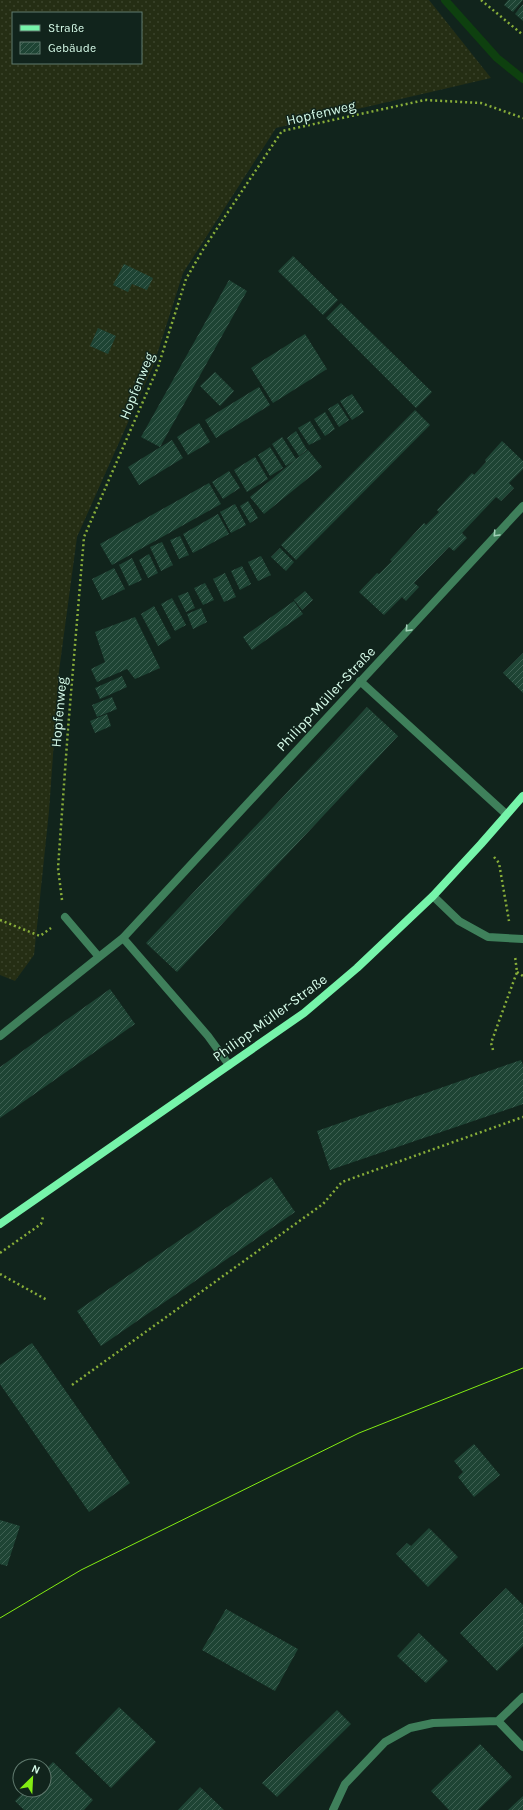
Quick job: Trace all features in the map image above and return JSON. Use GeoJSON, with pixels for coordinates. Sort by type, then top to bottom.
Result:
{"type":"FeatureCollection","features":[{"type":"Feature","properties":{"kind":"main road","name":"Philipp-Müller-Straße"},"geometry":{"type":"LineString","coordinates":[[0,1224],[304,1013],[357,968],[433,896],[523,796]]}},
{"type":"Feature","properties":{"kind":"street","name":"Philipp-Müller-Straße"},"geometry":{"type":"LineString","coordinates":[[0,1036],[122,938],[523,506]]}},
{"type":"Feature","properties":{"kind":"street"},"geometry":{"type":"LineString","coordinates":[[360,681],[506,814]]}},
{"type":"Feature","properties":{"kind":"street"},"geometry":{"type":"LineString","coordinates":[[433,896],[459,921],[488,936],[523,939]]}},
{"type":"Feature","properties":{"kind":"street"},"geometry":{"type":"LineString","coordinates":[[65,918],[99,957]]}},
{"type":"Feature","properties":{"kind":"street"},"geometry":{"type":"LineString","coordinates":[[122,938],[208,1036],[229,1065]]}},
{"type":"Feature","properties":{"kind":"street"},"geometry":{"type":"LineString","coordinates":[[333,1810],[345,1784],[385,1742],[410,1728],[433,1723],[498,1721],[523,1697]]}},
{"type":"Feature","properties":{"kind":"street"},"geometry":{"type":"LineString","coordinates":[[498,1721],[523,1747]]}},
{"type":"Feature","properties":{"kind":"path"},"geometry":{"type":"LineString","coordinates":[[481,0],[523,35]]}},
{"type":"Feature","properties":{"kind":"path","name":"Hopfenweg"},"geometry":{"type":"LineString","coordinates":[[65,918],[58,868],[84,536],[158,367],[186,278],[204,248],[282,131],[426,100],[481,103],[523,118]]}},
{"type":"Feature","properties":{"kind":"path"},"geometry":{"type":"LineString","coordinates":[[481,844],[500,863],[517,972],[491,1043],[493,1050]]}},
{"type":"Feature","properties":{"kind":"path"},"geometry":{"type":"LineString","coordinates":[[0,920],[40,936],[65,918]]}},
{"type":"Feature","properties":{"kind":"path"},"geometry":{"type":"LineString","coordinates":[[517,972],[523,976]]}},
{"type":"Feature","properties":{"kind":"path"},"geometry":{"type":"LineString","coordinates":[[72,1385],[323,1204],[342,1182],[523,1117]]}},
{"type":"Feature","properties":{"kind":"path"},"geometry":{"type":"LineString","coordinates":[[0,1253],[41,1224]]}},
{"type":"Feature","properties":{"kind":"path"},"geometry":{"type":"LineString","coordinates":[[0,1274],[47,1300]]}},
{"type":"Feature","properties":{"kind":"green space"},"geometry":{"type":"Polygon","coordinates":[[[0,0],[429,0],[491,78],[276,128],[183,273],[154,364],[77,537],[59,671],[49,811],[34,955],[15,981],[0,975],[0,0]]]}},
{"type":"Feature","properties":{"kind":"building"},"geometry":{"type":"Polygon","coordinates":[[[508,0],[523,0],[513,12],[504,5],[508,0]]]}},
{"type":"Feature","properties":{"kind":"building"},"geometry":{"type":"Polygon","coordinates":[[[523,4],[523,21],[515,14],[523,4]]]}},
{"type":"Feature","properties":{"kind":"building"},"geometry":{"type":"Polygon","coordinates":[[[293,256],[338,300],[323,315],[278,271],[293,256]]]}},
{"type":"Feature","properties":{"kind":"building"},"geometry":{"type":"Polygon","coordinates":[[[124,264],[153,278],[147,290],[132,284],[128,292],[113,285],[124,264]]]}},
{"type":"Feature","properties":{"kind":"building"},"geometry":{"type":"Polygon","coordinates":[[[229,280],[247,291],[160,447],[141,437],[229,280]]]}},
{"type":"Feature","properties":{"kind":"building"},"geometry":{"type":"Polygon","coordinates":[[[341,303],[432,392],[416,408],[326,318],[341,303]]]}},
{"type":"Feature","properties":{"kind":"building"},"geometry":{"type":"Polygon","coordinates":[[[98,328],[116,336],[108,354],[90,346],[98,328]]]}},
{"type":"Feature","properties":{"kind":"building"},"geometry":{"type":"Polygon","coordinates":[[[305,334],[327,369],[273,403],[251,368],[305,334]]]}},
{"type":"Feature","properties":{"kind":"building"},"geometry":{"type":"Polygon","coordinates":[[[215,372],[234,391],[220,406],[200,386],[215,372]]]}},
{"type":"Feature","properties":{"kind":"building"},"geometry":{"type":"Polygon","coordinates":[[[259,387],[270,405],[216,438],[205,420],[259,387]]]}},
{"type":"Feature","properties":{"kind":"building"},"geometry":{"type":"Polygon","coordinates":[[[352,394],[364,412],[352,420],[340,401],[352,394]]]}},
{"type":"Feature","properties":{"kind":"building"},"geometry":{"type":"Polygon","coordinates":[[[338,403],[349,420],[339,427],[328,409],[338,403]]]}},
{"type":"Feature","properties":{"kind":"building"},"geometry":{"type":"Polygon","coordinates":[[[415,410],[430,425],[296,560],[281,545],[415,410]]]}},
{"type":"Feature","properties":{"kind":"building"},"geometry":{"type":"Polygon","coordinates":[[[325,412],[335,429],[325,436],[314,419],[325,412]]]}},
{"type":"Feature","properties":{"kind":"building"},"geometry":{"type":"Polygon","coordinates":[[[310,421],[321,439],[309,445],[298,428],[310,421]]]}},
{"type":"Feature","properties":{"kind":"building"},"geometry":{"type":"Polygon","coordinates":[[[199,423],[210,442],[188,455],[177,437],[199,423]]]}},
{"type":"Feature","properties":{"kind":"building"},"geometry":{"type":"Polygon","coordinates":[[[296,431],[307,450],[299,456],[287,438],[296,431]]]}},
{"type":"Feature","properties":{"kind":"building"},"geometry":{"type":"Polygon","coordinates":[[[282,437],[296,459],[308,450],[322,467],[264,514],[250,497],[295,460],[286,466],[272,444],[282,437]]]}},
{"type":"Feature","properties":{"kind":"building"},"geometry":{"type":"Polygon","coordinates":[[[172,440],[183,458],[139,485],[128,467],[172,440]]]}},
{"type":"Feature","properties":{"kind":"building"},"geometry":{"type":"Polygon","coordinates":[[[502,441],[523,461],[523,469],[509,483],[514,488],[501,501],[496,497],[462,533],[467,538],[454,551],[449,547],[414,583],[419,587],[406,601],[402,597],[384,615],[359,592],[377,573],[379,574],[392,561],[390,560],[424,523],[426,525],[439,512],[437,510],[472,473],[474,475],[502,441]]]}},
{"type":"Feature","properties":{"kind":"building"},"geometry":{"type":"Polygon","coordinates":[[[270,447],[283,468],[270,476],[258,455],[270,447]]]}},
{"type":"Feature","properties":{"kind":"building"},"geometry":{"type":"Polygon","coordinates":[[[255,457],[268,479],[247,492],[234,470],[255,457]]]}},
{"type":"Feature","properties":{"kind":"building"},"geometry":{"type":"Polygon","coordinates":[[[229,471],[240,488],[223,499],[212,482],[229,471]]]}},
{"type":"Feature","properties":{"kind":"building"},"geometry":{"type":"Polygon","coordinates":[[[209,483],[221,504],[112,565],[100,544],[209,483]]]}},
{"type":"Feature","properties":{"kind":"building"},"geometry":{"type":"Polygon","coordinates":[[[248,501],[258,518],[250,523],[240,506],[248,501]]]}},
{"type":"Feature","properties":{"kind":"building"},"geometry":{"type":"Polygon","coordinates":[[[235,504],[246,525],[231,533],[220,512],[235,504]]]}},
{"type":"Feature","properties":{"kind":"building"},"geometry":{"type":"Polygon","coordinates":[[[218,514],[229,534],[193,553],[183,534],[218,514]]]}},
{"type":"Feature","properties":{"kind":"building"},"geometry":{"type":"Polygon","coordinates":[[[180,536],[189,555],[179,559],[170,540],[180,536]]]}},
{"type":"Feature","properties":{"kind":"building"},"geometry":{"type":"Polygon","coordinates":[[[162,542],[173,565],[161,571],[150,547],[162,542]]]}},
{"type":"Feature","properties":{"kind":"building"},"geometry":{"type":"Polygon","coordinates":[[[280,548],[294,562],[286,571],[271,557],[280,548]]]}},
{"type":"Feature","properties":{"kind":"building"},"geometry":{"type":"Polygon","coordinates":[[[149,554],[158,573],[148,578],[139,560],[149,554]]]}},
{"type":"Feature","properties":{"kind":"building"},"geometry":{"type":"Polygon","coordinates":[[[261,556],[271,575],[258,581],[248,562],[261,556]]]}},
{"type":"Feature","properties":{"kind":"building"},"geometry":{"type":"Polygon","coordinates":[[[132,558],[142,580],[129,586],[119,565],[132,558]]]}},
{"type":"Feature","properties":{"kind":"building"},"geometry":{"type":"Polygon","coordinates":[[[242,566],[251,584],[240,590],[231,571],[242,566]]]}},
{"type":"Feature","properties":{"kind":"building"},"geometry":{"type":"Polygon","coordinates":[[[114,568],[125,589],[102,600],[92,579],[114,568]]]}},
{"type":"Feature","properties":{"kind":"building"},"geometry":{"type":"Polygon","coordinates":[[[225,573],[236,597],[224,602],[213,579],[225,573]]]}},
{"type":"Feature","properties":{"kind":"building"},"geometry":{"type":"Polygon","coordinates":[[[205,583],[214,600],[203,605],[194,588],[205,583]]]}},
{"type":"Feature","properties":{"kind":"building"},"geometry":{"type":"Polygon","coordinates":[[[305,591],[313,600],[302,610],[294,600],[305,591]]]}},
{"type":"Feature","properties":{"kind":"building"},"geometry":{"type":"Polygon","coordinates":[[[188,592],[195,608],[186,612],[178,596],[188,592]]]}},
{"type":"Feature","properties":{"kind":"building"},"geometry":{"type":"Polygon","coordinates":[[[172,598],[186,625],[175,631],[161,604],[172,598]]]}},
{"type":"Feature","properties":{"kind":"building"},"geometry":{"type":"Polygon","coordinates":[[[294,601],[303,614],[252,650],[243,637],[294,601]]]}},
{"type":"Feature","properties":{"kind":"building"},"geometry":{"type":"Polygon","coordinates":[[[154,606],[171,638],[158,646],[141,614],[154,606]]]}},
{"type":"Feature","properties":{"kind":"building"},"geometry":{"type":"Polygon","coordinates":[[[201,608],[207,622],[193,629],[187,614],[201,608]]]}},
{"type":"Feature","properties":{"kind":"building"},"geometry":{"type":"Polygon","coordinates":[[[135,617],[160,668],[135,679],[127,669],[97,682],[91,669],[105,662],[95,632],[135,617]]]}},
{"type":"Feature","properties":{"kind":"building"},"geometry":{"type":"Polygon","coordinates":[[[523,653],[523,693],[503,673],[523,653]]]}},
{"type":"Feature","properties":{"kind":"building"},"geometry":{"type":"Polygon","coordinates":[[[122,676],[127,687],[100,699],[95,688],[122,676]]]}},
{"type":"Feature","properties":{"kind":"building"},"geometry":{"type":"Polygon","coordinates":[[[112,697],[117,709],[97,717],[92,705],[112,697]]]}},
{"type":"Feature","properties":{"kind":"building"},"geometry":{"type":"Polygon","coordinates":[[[367,707],[398,736],[177,972],[146,943],[367,707]]]}},
{"type":"Feature","properties":{"kind":"building"},"geometry":{"type":"Polygon","coordinates":[[[107,714],[111,726],[95,733],[90,721],[107,714]]]}},
{"type":"Feature","properties":{"kind":"building"},"geometry":{"type":"Polygon","coordinates":[[[110,989],[135,1024],[0,1118],[0,1067],[110,989]]]}},
{"type":"Feature","properties":{"kind":"building"},"geometry":{"type":"Polygon","coordinates":[[[521,1060],[523,1065],[523,1104],[330,1170],[317,1131],[521,1060]]]}},
{"type":"Feature","properties":{"kind":"building"},"geometry":{"type":"Polygon","coordinates":[[[271,1177],[295,1212],[101,1346],[77,1311],[271,1177]]]}},
{"type":"Feature","properties":{"kind":"building"},"geometry":{"type":"Polygon","coordinates":[[[32,1343],[130,1483],[89,1512],[0,1384],[0,1365],[32,1343]]]}},
{"type":"Feature","properties":{"kind":"building"},"geometry":{"type":"Polygon","coordinates":[[[474,1444],[500,1475],[474,1497],[458,1477],[463,1472],[454,1461],[474,1444]]]}},
{"type":"Feature","properties":{"kind":"building"},"geometry":{"type":"Polygon","coordinates":[[[0,1520],[20,1526],[7,1566],[0,1564],[0,1520]]]}},
{"type":"Feature","properties":{"kind":"building"},"geometry":{"type":"Polygon","coordinates":[[[429,1528],[458,1557],[428,1587],[396,1554],[407,1543],[411,1546],[429,1528]]]}},
{"type":"Feature","properties":{"kind":"building"},"geometry":{"type":"Polygon","coordinates":[[[506,1588],[523,1605],[523,1646],[497,1671],[460,1633],[506,1588]]]}},
{"type":"Feature","properties":{"kind":"building"},"geometry":{"type":"Polygon","coordinates":[[[226,1609],[298,1649],[275,1691],[202,1650],[226,1609]]]}},
{"type":"Feature","properties":{"kind":"building"},"geometry":{"type":"Polygon","coordinates":[[[419,1633],[448,1661],[426,1683],[397,1656],[419,1633]]]}},
{"type":"Feature","properties":{"kind":"building"},"geometry":{"type":"Polygon","coordinates":[[[119,1707],[156,1742],[111,1788],[75,1753],[119,1707]]]}},
{"type":"Feature","properties":{"kind":"building"},"geometry":{"type":"Polygon","coordinates":[[[337,1710],[351,1724],[277,1797],[262,1783],[337,1710]]]}},
{"type":"Feature","properties":{"kind":"building"},"geometry":{"type":"Polygon","coordinates":[[[480,1744],[512,1777],[478,1810],[449,1810],[431,1791],[480,1744]]]}},
{"type":"Feature","properties":{"kind":"building"},"geometry":{"type":"Polygon","coordinates":[[[53,1762],[93,1800],[84,1810],[24,1810],[15,1801],[18,1798],[52,1798],[53,1762]]]}},
{"type":"Feature","properties":{"kind":"building"},"geometry":{"type":"Polygon","coordinates":[[[200,1787],[224,1810],[178,1810],[200,1787]]]}},
{"type":"Feature","properties":{"kind":"building"},"geometry":{"type":"Polygon","coordinates":[[[523,1796],[523,1810],[508,1810],[523,1796]]]}},
{"type":"Feature","properties":{"kind":"waterway"},"geometry":{"type":"LineString","coordinates":[[445,0],[497,58],[523,79]]}},
{"type":"Feature","properties":{"kind":"tram line"},"geometry":{"type":"LineString","coordinates":[[0,1618],[81,1570],[359,1433],[523,1368]]}}]}
